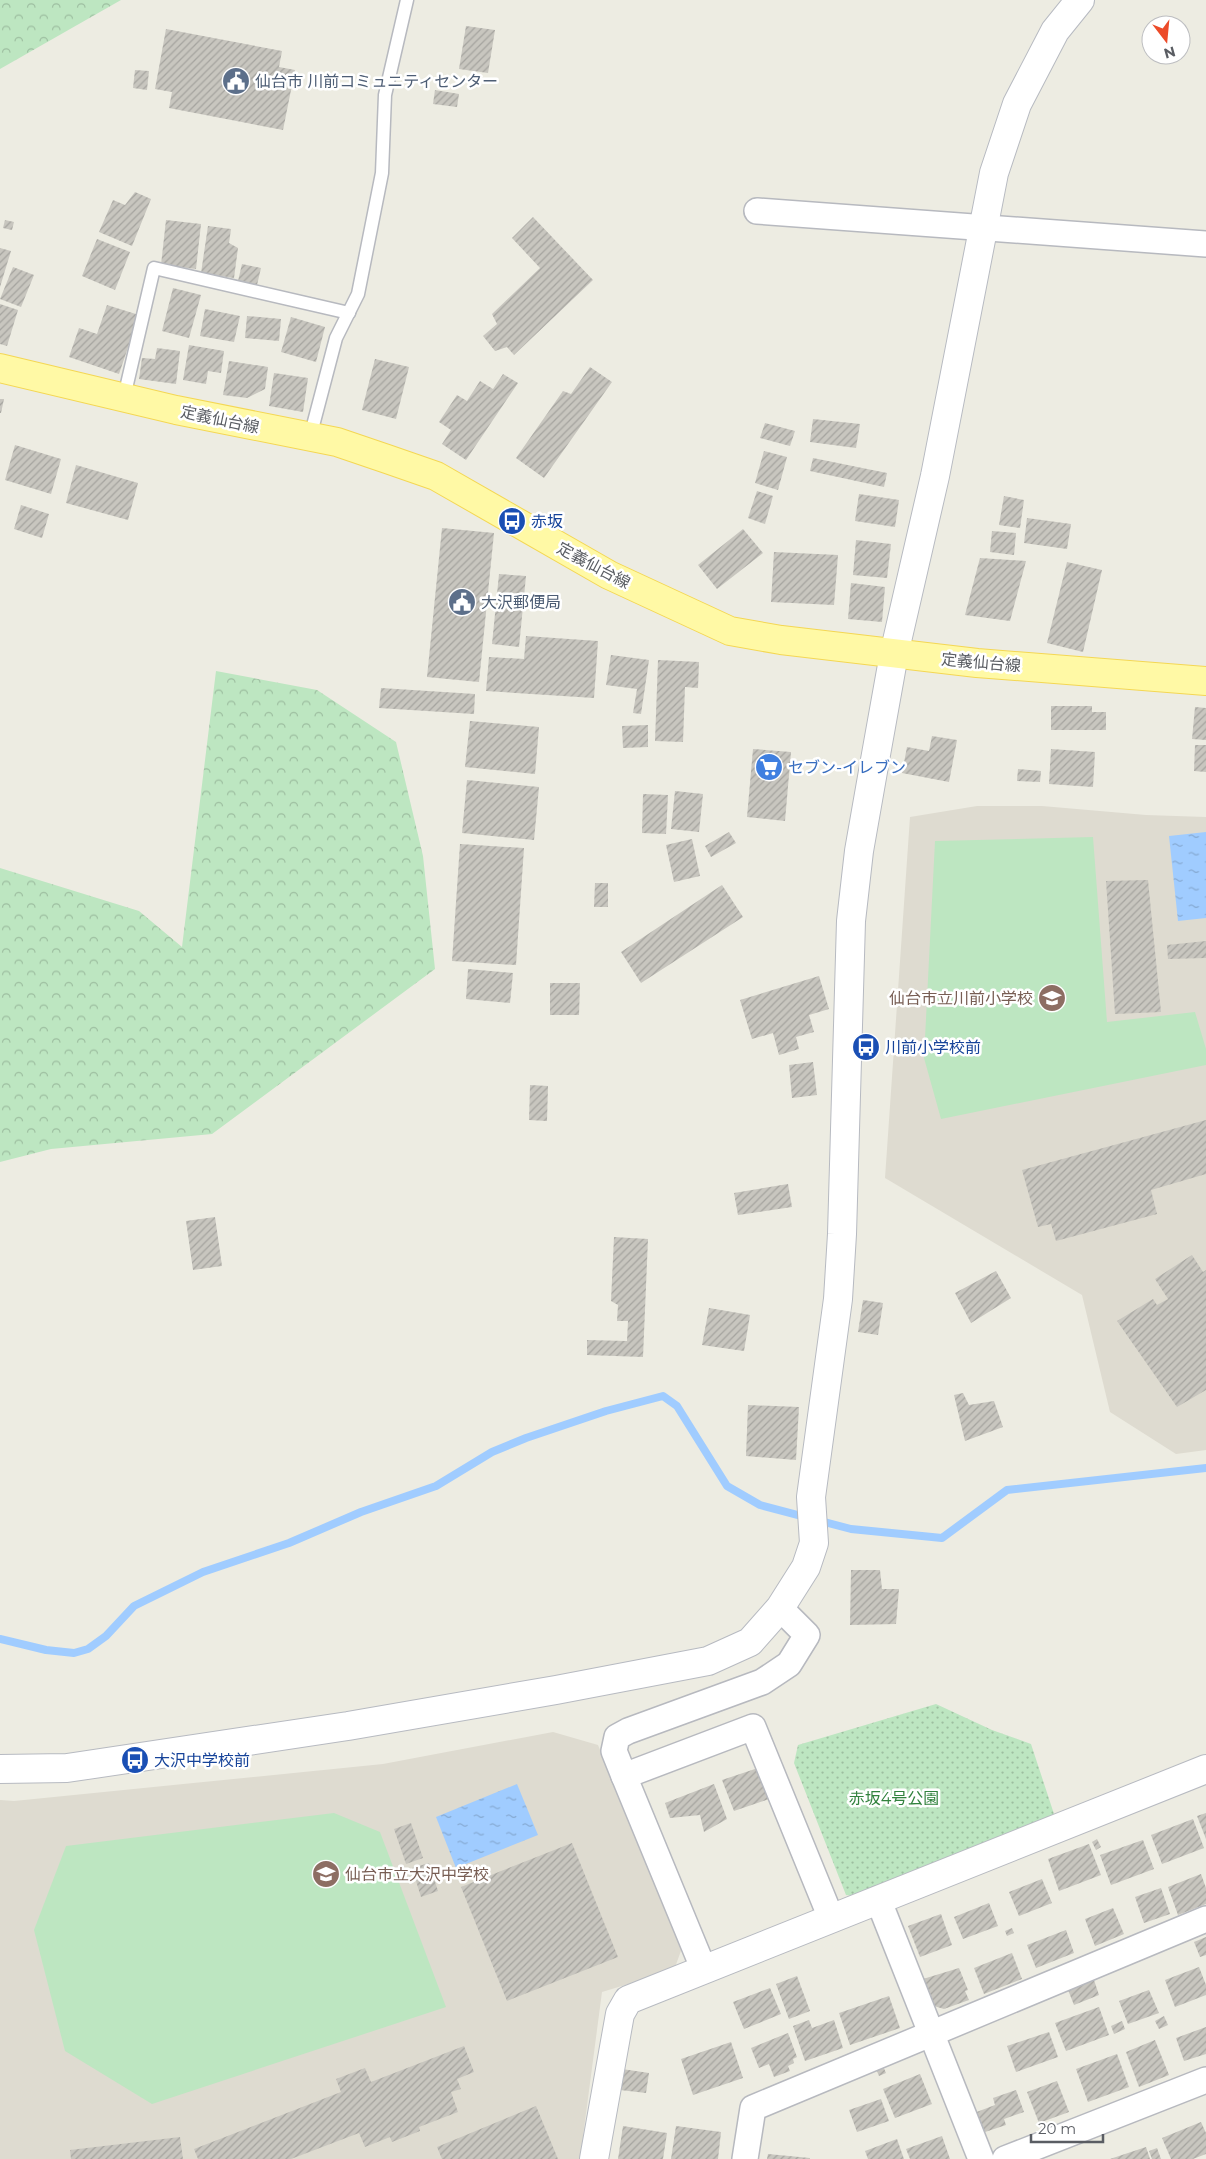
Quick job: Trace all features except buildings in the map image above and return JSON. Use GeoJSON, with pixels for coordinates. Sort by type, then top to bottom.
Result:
{"type":"FeatureCollection","features":[{"type":"Feature","properties":{"kind":"main road","name":"定義仙台線"},"geometry":{"type":"LineString","coordinates":[[0,368],[124,397],[337,442],[436,476],[610,575],[730,631],[762,638],[977,663],[1206,681]]}},
{"type":"Feature","properties":{"kind":"street"},"geometry":{"type":"LineString","coordinates":[[0,1769],[67,1768],[348,1726],[556,1690],[708,1661],[750,1642],[780,1608],[806,1567],[814,1543],[811,1497],[830,1366],[840,1262],[851,921],[859,851],[894,654],[935,476],[994,173],[1017,104],[1055,31],[1080,0]]}},
{"type":"Feature","properties":{"kind":"street"},"geometry":{"type":"LineString","coordinates":[[756,211],[983,226],[1206,244]]}},
{"type":"Feature","properties":{"kind":"street"},"geometry":{"type":"LineString","coordinates":[[704,1970],[614,1752],[617,1738],[628,1730],[762,1682],[789,1664],[807,1635],[780,1608]]}},
{"type":"Feature","properties":{"kind":"street"},"geometry":{"type":"LineString","coordinates":[[624,1776],[753,1728],[831,1918]]}},
{"type":"Feature","properties":{"kind":"street"},"geometry":{"type":"LineString","coordinates":[[594,2159],[620,2014],[628,2000],[1206,1769]]}},
{"type":"Feature","properties":{"kind":"street"},"geometry":{"type":"LineString","coordinates":[[878,1899],[981,2159]]}},
{"type":"Feature","properties":{"kind":"street"},"geometry":{"type":"LineString","coordinates":[[745,2159],[753,2108],[1206,1919]]}},
{"type":"Feature","properties":{"kind":"street"},"geometry":{"type":"LineString","coordinates":[[1005,2159],[1206,2080]]}},
{"type":"Feature","properties":{"kind":"lane"},"geometry":{"type":"LineString","coordinates":[[310,437],[336,338],[358,294],[382,173],[385,95],[406,0]]}},
{"type":"Feature","properties":{"kind":"lane"},"geometry":{"type":"LineString","coordinates":[[124,397],[154,268],[349,313]]}},
{"type":"Feature","properties":{"kind":"shaded area","name":"仙台市立川前小学校"},"geometry":{"type":"Polygon","coordinates":[[[977,806],[1042,806],[1146,815],[1206,817],[1206,1450],[1176,1454],[1110,1412],[1082,1295],[885,1178],[910,817],[977,806]]]}},
{"type":"Feature","properties":{"kind":"shaded area","name":"仙台市立大沢中学校"},"geometry":{"type":"Polygon","coordinates":[[[553,1732],[598,1745],[682,1948],[674,1970],[602,1992],[580,2159],[0,2159],[0,1800],[14,1801],[383,1764],[553,1732]]]}},
{"type":"Feature","properties":{"kind":"green space"},"geometry":{"type":"Polygon","coordinates":[[[0,0],[121,0],[0,69],[0,0]]]}},
{"type":"Feature","properties":{"kind":"green space"},"geometry":{"type":"Polygon","coordinates":[[[216,671],[317,690],[396,742],[423,856],[435,969],[212,1134],[51,1149],[0,1162],[0,868],[139,911],[182,947],[216,671]]]}},
{"type":"Feature","properties":{"kind":"green space"},"geometry":{"type":"Polygon","coordinates":[[[1093,837],[1107,1022],[1195,1012],[1206,1049],[1206,1065],[941,1119],[924,1058],[935,841],[1093,837]]]}},
{"type":"Feature","properties":{"kind":"green space","name":"赤坂4号公園"},"geometry":{"type":"Polygon","coordinates":[[[936,1704],[992,1730],[1031,1744],[1055,1817],[860,1897],[846,1895],[794,1763],[798,1745],[936,1704]]]}},
{"type":"Feature","properties":{"kind":"green space"},"geometry":{"type":"Polygon","coordinates":[[[334,1813],[380,1832],[446,2007],[152,2104],[65,2051],[34,1930],[66,1846],[334,1813]]]}},
{"type":"Feature","properties":{"kind":"water"},"geometry":{"type":"Polygon","coordinates":[[[1206,832],[1206,918],[1178,921],[1169,836],[1206,832]]]}},
{"type":"Feature","properties":{"kind":"water"},"geometry":{"type":"Polygon","coordinates":[[[517,1784],[538,1835],[456,1868],[436,1817],[517,1784]]]}},
{"type":"Feature","properties":{"kind":"waterway"},"geometry":{"type":"LineString","coordinates":[[0,1639],[46,1650],[74,1653],[88,1649],[106,1636],[134,1606],[203,1572],[289,1543],[361,1512],[436,1486],[492,1452],[526,1438],[606,1411],[663,1396],[677,1406],[727,1486],[760,1505],[851,1529],[942,1538],[1007,1490],[1206,1468]]}},
{"type":"Feature","properties":{"kind":"place","name":"仙台市 川前コミュニティセンター"},"geometry":{"type":"Point","coordinates":[236,81]}},
{"type":"Feature","properties":{"kind":"place","name":"赤坂"},"geometry":{"type":"Point","coordinates":[512,521]}},
{"type":"Feature","properties":{"kind":"place","name":"大沢郵便局"},"geometry":{"type":"Point","coordinates":[462,602]}},
{"type":"Feature","properties":{"kind":"place","name":"セブン-イレブン"},"geometry":{"type":"Point","coordinates":[769,767]}},
{"type":"Feature","properties":{"kind":"place","name":"仙台市立川前小学校"},"geometry":{"type":"Point","coordinates":[1052,998]}},
{"type":"Feature","properties":{"kind":"place","name":"川前小学校前"},"geometry":{"type":"Point","coordinates":[866,1047]}},
{"type":"Feature","properties":{"kind":"place","name":"大沢中学校前"},"geometry":{"type":"Point","coordinates":[135,1760]}},
{"type":"Feature","properties":{"kind":"place","name":"仙台市立大沢中学校"},"geometry":{"type":"Point","coordinates":[326,1874]}}]}
